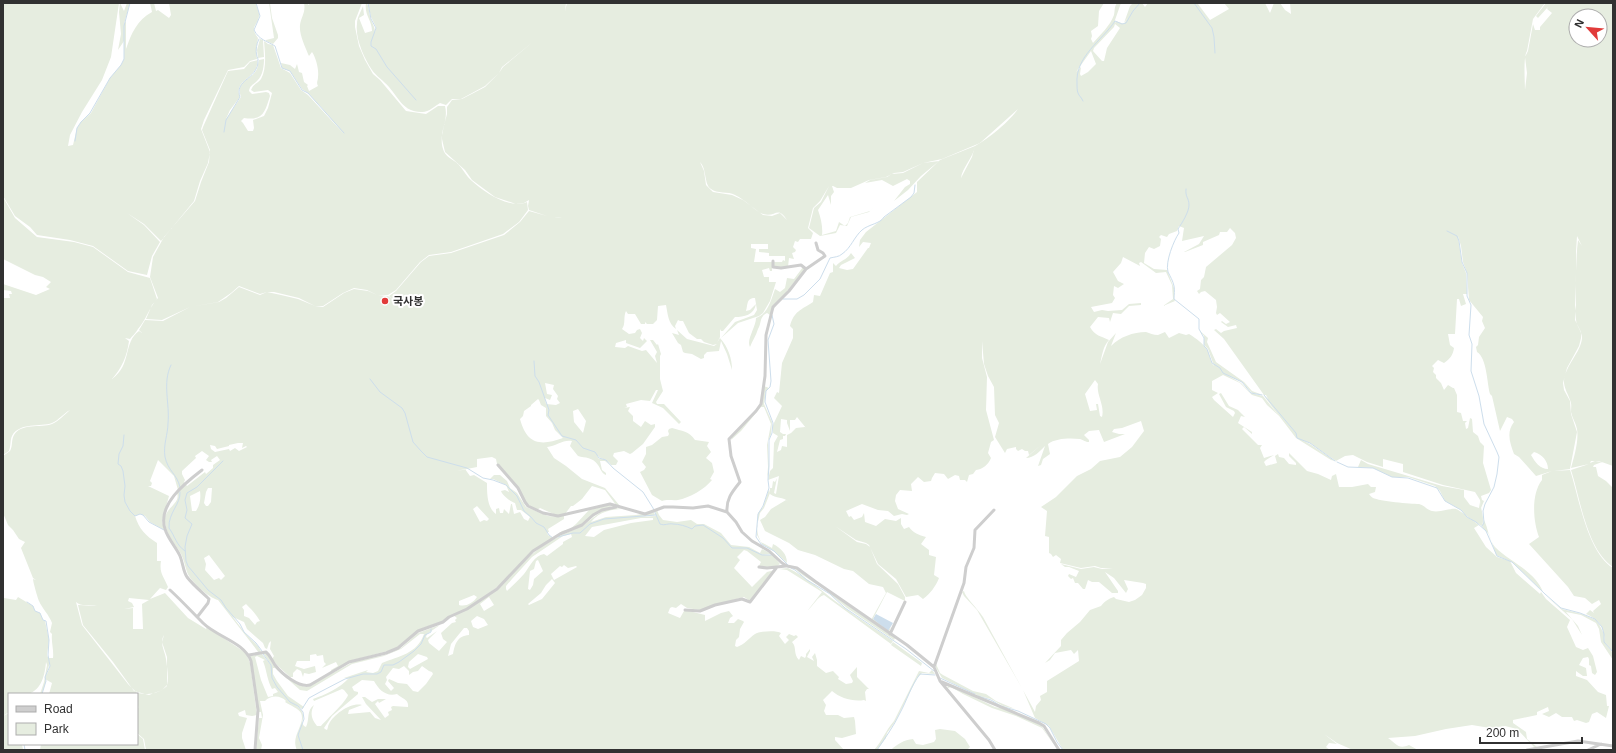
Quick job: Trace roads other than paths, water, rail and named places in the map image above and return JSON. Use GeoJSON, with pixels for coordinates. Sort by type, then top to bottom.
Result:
{"type":"FeatureCollection","features":[{"type":"Feature","properties":{"kind":"street"},"geometry":{"type":"LineString","coordinates":[[727,512],[727,504],[730,496],[740,482],[731,456],[729,439],[761,404],[765,376],[766,335],[773,307],[789,291],[806,269],[825,256],[818,250],[816,243]]}},
{"type":"Feature","properties":{"kind":"street"},"geometry":{"type":"LineString","coordinates":[[773,261],[773,267],[781,268],[801,265],[806,269]]}},
{"type":"Feature","properties":{"kind":"street"},"geometry":{"type":"LineString","coordinates":[[498,465],[518,488],[526,504],[543,513],[558,516],[610,504],[645,514],[664,507],[693,508],[708,506],[727,512],[732,516],[746,536],[758,546],[769,551],[787,566]]}},
{"type":"Feature","properties":{"kind":"street"},"geometry":{"type":"LineString","coordinates":[[198,616],[208,603],[209,598],[187,576],[180,556],[166,532],[164,522],[172,497],[185,483],[202,470]]}},
{"type":"Feature","properties":{"kind":"street"},"geometry":{"type":"LineString","coordinates":[[249,655],[266,652],[269,654],[277,667],[295,681],[304,686],[310,685],[349,662],[386,653],[402,646],[418,631],[443,622],[455,613],[467,609],[497,588],[533,551],[540,546],[560,534],[582,525],[602,510],[613,506],[622,507]]}},
{"type":"Feature","properties":{"kind":"street"},"geometry":{"type":"LineString","coordinates":[[934,667],[964,583],[966,567],[974,548],[975,530],[994,510]]}},
{"type":"Feature","properties":{"kind":"street"},"geometry":{"type":"LineString","coordinates":[[758,567],[767,568],[787,566],[797,568],[934,667],[940,681],[990,740],[995,750]]}},
{"type":"Feature","properties":{"kind":"street"},"geometry":{"type":"LineString","coordinates":[[685,610],[700,611],[715,605],[742,598],[750,602],[777,567]]}},
{"type":"Feature","properties":{"kind":"street"},"geometry":{"type":"LineString","coordinates":[[170,590],[210,628],[241,648],[249,655],[258,710],[255,750]]}},
{"type":"Feature","properties":{"kind":"street"},"geometry":{"type":"LineString","coordinates":[[890,634],[905,602]]}},
{"type":"Feature","properties":{"kind":"street"},"geometry":{"type":"LineString","coordinates":[[940,681],[1039,723],[1044,726],[1059,750]]}},
{"type":"Feature","properties":{"kind":"street"},"geometry":{"type":"LineString","coordinates":[[1527,750],[1578,741],[1613,746]]}},
{"type":"Feature","properties":{"kind":"street"},"geometry":{"type":"LineString","coordinates":[[1588,750],[1603,744]]}},
{"type":"Feature","properties":{"kind":"water"},"geometry":{"type":"Polygon","coordinates":[[[876,614],[893,623],[888,631],[873,619],[876,614]]]}},
{"type":"Feature","properties":{"kind":"waterway"},"geometry":{"type":"LineString","coordinates":[[75,141],[77,128],[90,113],[110,78],[124,59],[124,26],[130,3]]}},
{"type":"Feature","properties":{"kind":"waterway"},"geometry":{"type":"LineString","coordinates":[[256,3],[260,16],[254,30],[256,33],[261,38],[275,46],[282,68],[290,71],[302,90],[308,93],[344,133]]}},
{"type":"Feature","properties":{"kind":"waterway"},"geometry":{"type":"LineString","coordinates":[[368,3],[371,19],[376,28],[371,46],[376,49],[387,67],[416,100]]}},
{"type":"Feature","properties":{"kind":"waterway"},"geometry":{"type":"LineString","coordinates":[[1083,101],[1079,95],[1077,84],[1080,65],[1090,50],[1115,21],[1122,24],[1126,23],[1140,3]]}},
{"type":"Feature","properties":{"kind":"waterway"},"geometry":{"type":"LineString","coordinates":[[1194,3],[1212,28],[1215,53]]}},
{"type":"Feature","properties":{"kind":"waterway"},"geometry":{"type":"LineString","coordinates":[[224,132],[226,120],[240,97],[239,92],[242,84],[254,73],[257,67],[258,59],[256,49],[259,39]]}},
{"type":"Feature","properties":{"kind":"waterway"},"geometry":{"type":"LineString","coordinates":[[783,299],[797,299],[804,295],[820,279],[830,258],[841,255],[845,252],[862,230],[880,221],[911,197],[914,193],[915,185]]}},
{"type":"Feature","properties":{"kind":"waterway"},"geometry":{"type":"LineString","coordinates":[[1186,189],[1189,208],[1178,229],[1179,233],[1169,257],[1167,268],[1174,288],[1174,299],[1199,319],[1199,329],[1204,338],[1204,346],[1207,349],[1212,363],[1220,368],[1223,373],[1242,382],[1251,393],[1262,395]]}},
{"type":"Feature","properties":{"kind":"waterway"},"geometry":{"type":"LineString","coordinates":[[1447,231],[1457,236],[1462,262],[1467,273],[1467,296],[1471,305],[1469,335],[1472,344],[1471,371],[1479,396],[1484,424],[1499,457],[1494,487],[1483,511],[1484,523],[1482,526]]}},
{"type":"Feature","properties":{"kind":"waterway"},"geometry":{"type":"LineString","coordinates":[[772,315],[774,324],[768,340],[771,381],[770,387],[766,391],[765,402],[773,423],[772,433],[769,440],[769,488],[763,506],[758,514],[756,537],[761,544],[774,551],[788,565]]}},
{"type":"Feature","properties":{"kind":"waterway"},"geometry":{"type":"LineString","coordinates":[[534,361],[535,376],[539,382],[549,410],[548,415],[562,436],[576,440],[583,448],[595,452],[599,458],[606,460],[613,468],[643,492],[653,508],[660,524],[678,524],[692,529],[695,526],[703,525],[723,538],[732,548],[747,548],[762,555],[771,555]]}},
{"type":"Feature","properties":{"kind":"waterway"},"geometry":{"type":"LineString","coordinates":[[171,365],[167,379],[168,427],[165,444],[165,457],[166,462],[177,479],[180,487]]}},
{"type":"Feature","properties":{"kind":"waterway"},"geometry":{"type":"LineString","coordinates":[[370,379],[380,392],[402,408],[405,413],[413,442],[427,457],[467,468],[483,478],[506,485],[517,496],[524,511],[536,523],[544,527],[553,538]]}},
{"type":"Feature","properties":{"kind":"waterway"},"geometry":{"type":"LineString","coordinates":[[1264,395],[1296,433],[1297,438],[1310,443],[1335,461]]}},
{"type":"Feature","properties":{"kind":"waterway"},"geometry":{"type":"LineString","coordinates":[[124,435],[123,446],[119,454],[118,464],[121,466],[123,471],[125,502],[135,516],[140,514],[143,515],[149,522],[164,530]]}},
{"type":"Feature","properties":{"kind":"waterway"},"geometry":{"type":"LineString","coordinates":[[223,461],[197,487],[187,493],[185,500],[187,510],[185,518],[192,524],[187,536],[185,547],[186,561],[188,566],[208,590],[221,600],[240,624],[244,632],[262,651]]}},
{"type":"Feature","properties":{"kind":"waterway"},"geometry":{"type":"LineString","coordinates":[[1337,462],[1348,467],[1373,468],[1392,477],[1408,478],[1437,488],[1445,501],[1461,510],[1467,517],[1476,522],[1486,531],[1497,556],[1512,562],[1561,608],[1595,619],[1602,627],[1604,642],[1613,652]]}},
{"type":"Feature","properties":{"kind":"waterway"},"geometry":{"type":"LineString","coordinates":[[180,492],[179,501],[170,518],[169,528],[182,549],[185,551]]}},
{"type":"Feature","properties":{"kind":"waterway"},"geometry":{"type":"LineString","coordinates":[[558,537],[573,533],[580,533],[590,524],[604,519],[656,515]]}},
{"type":"Feature","properties":{"kind":"waterway"},"geometry":{"type":"LineString","coordinates":[[791,568],[830,594],[845,608],[906,649],[934,671]]}},
{"type":"Feature","properties":{"kind":"waterway"},"geometry":{"type":"LineString","coordinates":[[27,602],[33,606],[35,611],[40,613],[43,620],[46,621],[49,640],[48,655],[50,666],[45,677],[46,681],[42,693]]}},
{"type":"Feature","properties":{"kind":"waterway"},"geometry":{"type":"LineString","coordinates":[[302,709],[309,698],[345,679],[363,674],[377,674],[381,672],[384,665],[393,665],[399,662],[421,644],[425,635],[431,632],[431,629]]}},
{"type":"Feature","properties":{"kind":"waterway"},"geometry":{"type":"LineString","coordinates":[[263,654],[271,665],[272,678],[277,687],[290,702],[298,706],[303,712],[304,719],[298,735],[303,750]]}},
{"type":"Feature","properties":{"kind":"waterway"},"geometry":{"type":"LineString","coordinates":[[877,750],[895,723],[920,674],[935,675]]}},
{"type":"Feature","properties":{"kind":"waterway"},"geometry":{"type":"LineString","coordinates":[[940,678],[975,694]]}},
{"type":"Feature","properties":{"kind":"waterway"},"geometry":{"type":"LineString","coordinates":[[978,696],[991,700],[1001,706],[1018,711],[1046,724],[1063,750]]}},
{"type":"Feature","properties":{"kind":"waterway"},"geometry":{"type":"LineString","coordinates":[[24,745],[25,750]]}},
{"type":"Feature","properties":{"kind":"place","name":"국사봉"},"geometry":{"type":"Point","coordinates":[385,301]}}]}
